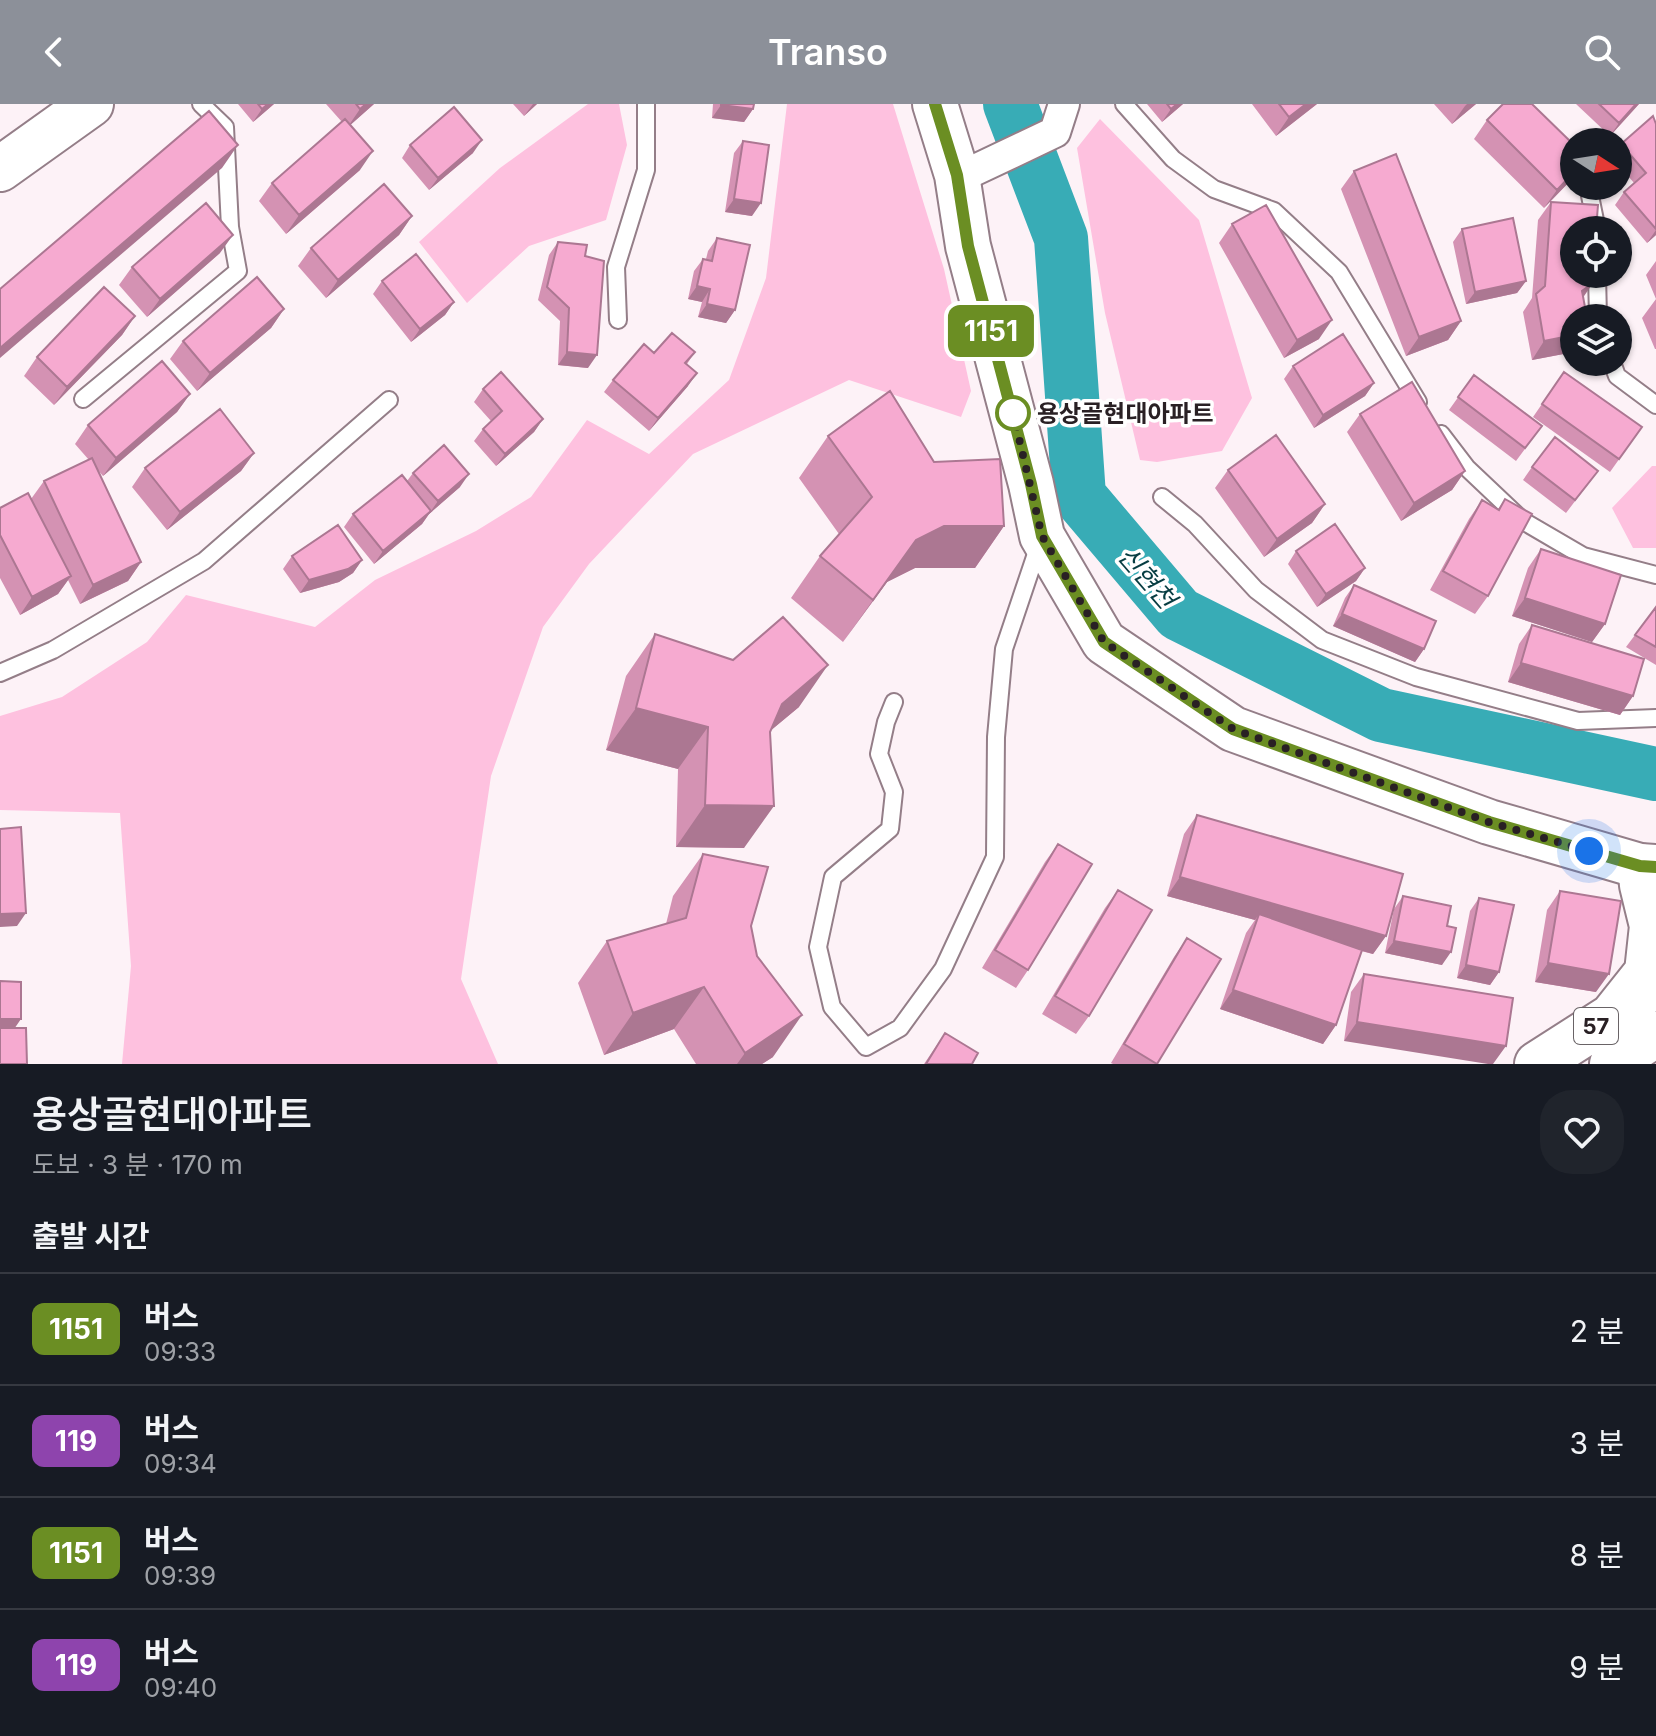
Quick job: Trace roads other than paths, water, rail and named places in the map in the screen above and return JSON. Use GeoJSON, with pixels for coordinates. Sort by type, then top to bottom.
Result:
{"type":"FeatureCollection","features":[{"type":"Feature","properties":{"kind":"main road"},"geometry":{"type":"LineString","coordinates":[[0,169],[91,104]]}},
{"type":"Feature","properties":{"kind":"main road"},"geometry":{"type":"LineString","coordinates":[[935,104],[966,172],[968,246],[1042,536],[1104,642],[1233,729],[1489,822],[1648,867],[1642,885],[1652,926],[1647,972],[1612,1016]]}},
{"type":"Feature","properties":{"kind":"main road","name":"57"},"geometry":{"type":"LineString","coordinates":[[1537,1064],[1656,987]]}},
{"type":"Feature","properties":{"kind":"main road","name":"57"},"geometry":{"type":"LineString","coordinates":[[1612,1064],[1656,1034]]}},
{"type":"Feature","properties":{"kind":"street"},"geometry":{"type":"LineString","coordinates":[[966,172],[1059,118]]}},
{"type":"Feature","properties":{"kind":"lane"},"geometry":{"type":"LineString","coordinates":[[83,399],[238,271],[230,227],[225,127],[201,104]]}},
{"type":"Feature","properties":{"kind":"lane"},"geometry":{"type":"LineString","coordinates":[[618,320],[616,267],[646,170],[646,104]]}},
{"type":"Feature","properties":{"kind":"lane"},"geometry":{"type":"LineString","coordinates":[[1124,104],[1173,159],[1214,189],[1274,211],[1339,272],[1427,416],[1467,468],[1523,521],[1583,556],[1656,575]]}},
{"type":"Feature","properties":{"kind":"lane"},"geometry":{"type":"LineString","coordinates":[[1617,376],[1656,405]]}},
{"type":"Feature","properties":{"kind":"lane"},"geometry":{"type":"LineString","coordinates":[[0,673],[53,650],[204,561],[389,400]]}},
{"type":"Feature","properties":{"kind":"lane"},"geometry":{"type":"LineString","coordinates":[[1162,497],[1195,524],[1256,590],[1322,640],[1416,677],[1578,721],[1656,718]]}},
{"type":"Feature","properties":{"kind":"lane"},"geometry":{"type":"LineString","coordinates":[[894,702],[879,754],[894,792],[890,829],[833,877],[818,947],[832,1007],[866,1047],[900,1028],[943,969],[995,857],[996,737],[1004,649],[1042,536]]}},
{"type":"Feature","properties":{"kind":"waterway","name":"신현천"},"geometry":{"type":"LineString","coordinates":[[1010,104],[1061,238],[1079,496],[1179,614],[1381,715],[1656,774]]}},
{"type":"Feature","properties":{"kind":"place","name":"용상골현대아파트"},"geometry":{"type":"Point","coordinates":[1013,413]}}]}
